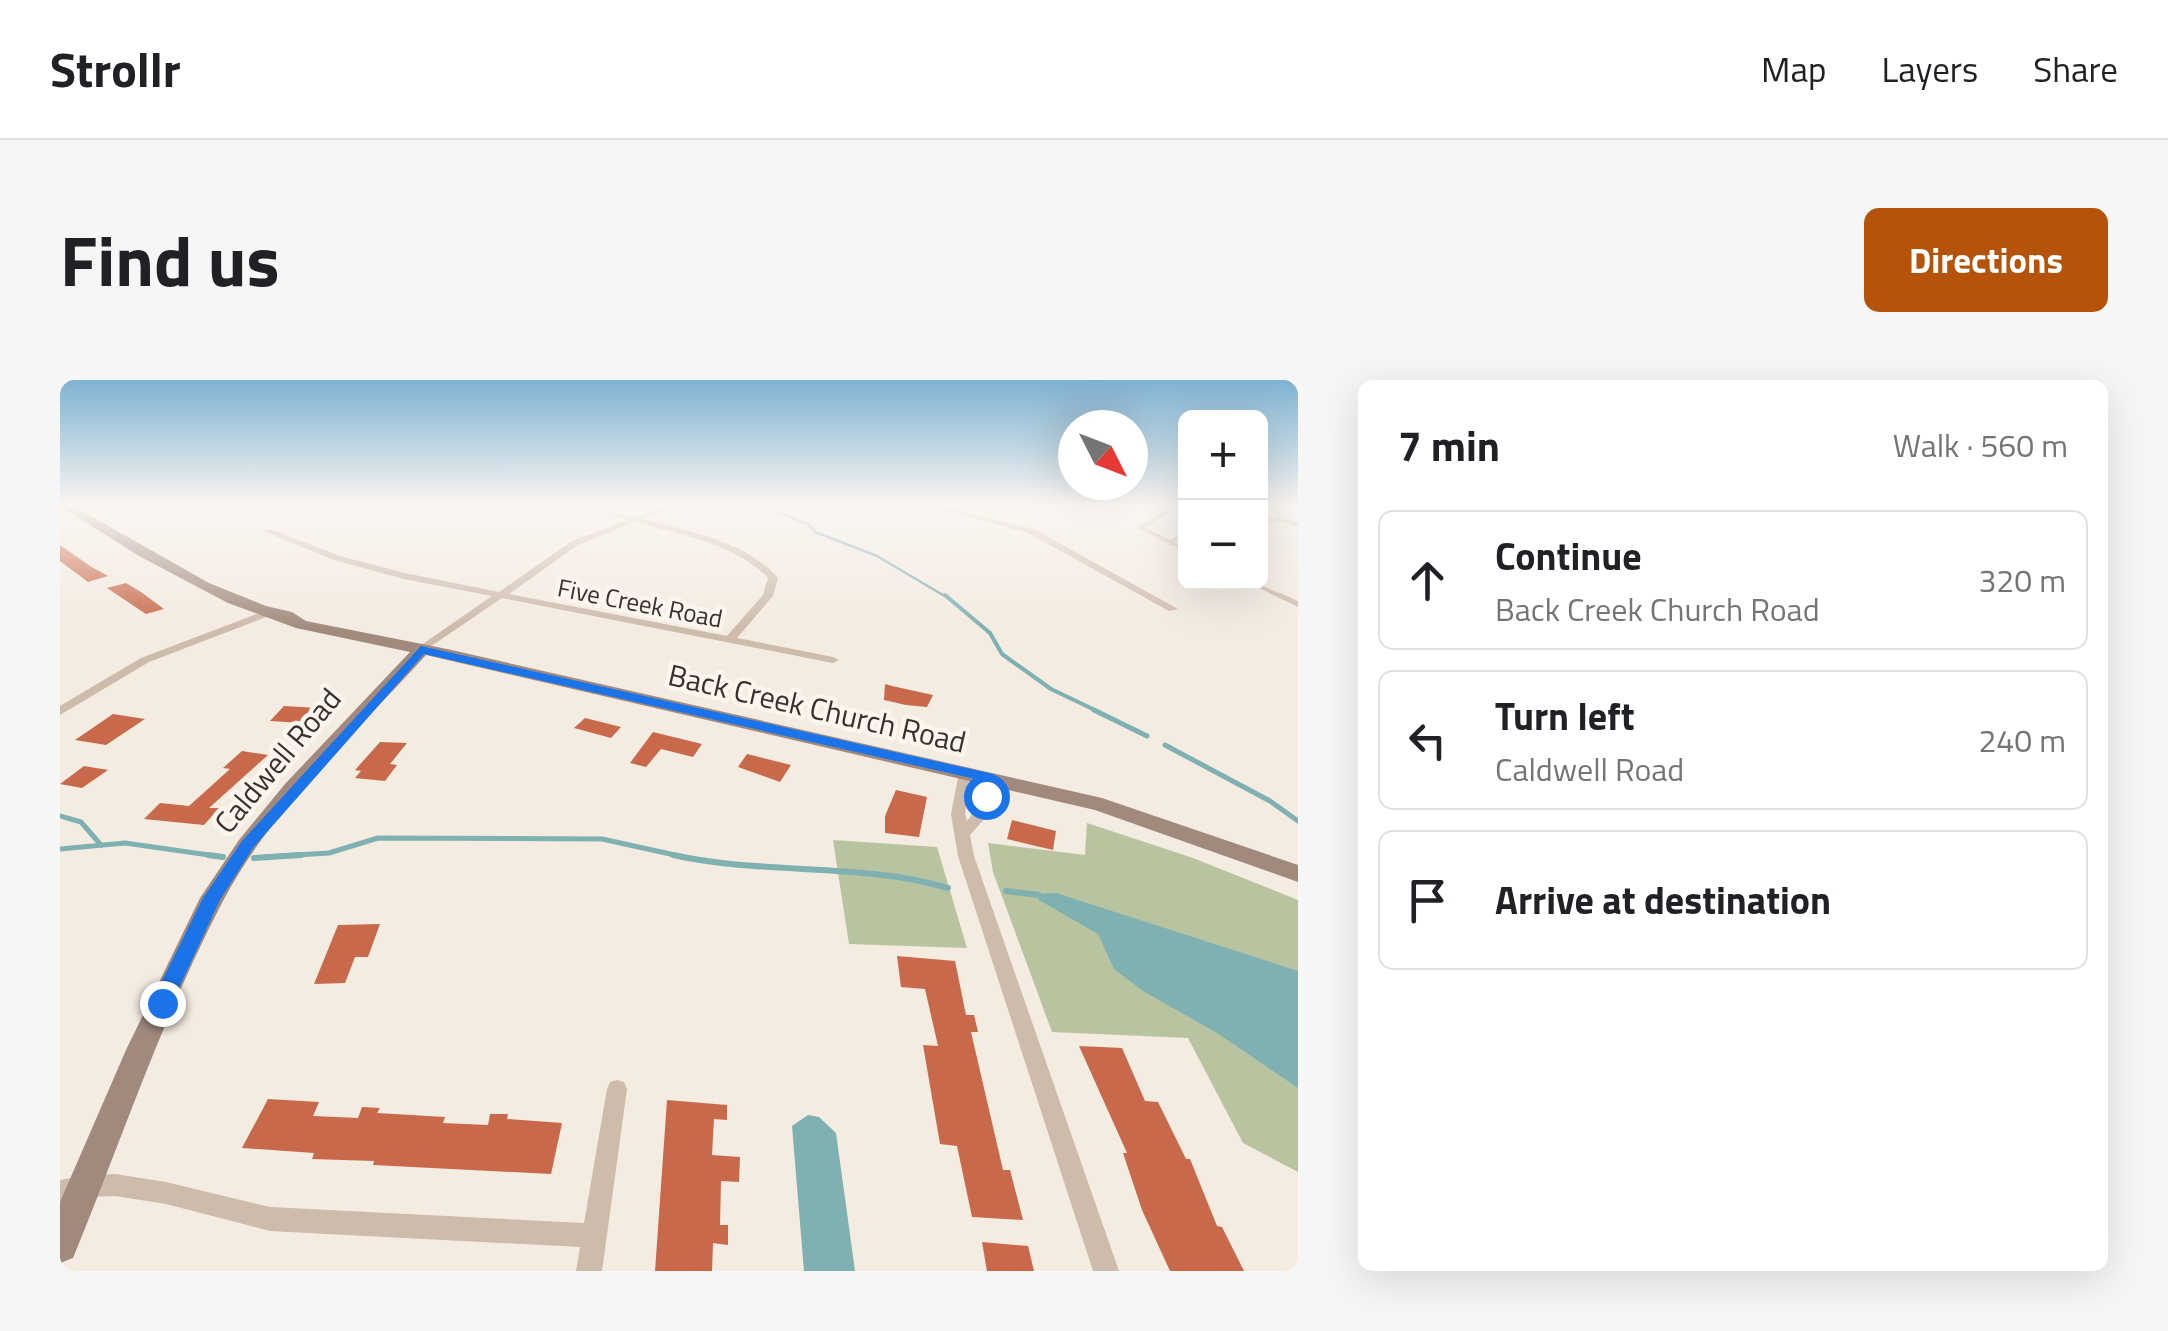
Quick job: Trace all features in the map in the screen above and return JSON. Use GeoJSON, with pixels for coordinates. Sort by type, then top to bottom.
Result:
{"type":"FeatureCollection","features":[{"type":"Feature","properties":{"kind":"street","name":"Back Creek Church Road"},"geometry":{"type":"LineString","coordinates":[[134,548],[284,620],[1129,813],[1298,874]]}},
{"type":"Feature","properties":{"kind":"street","name":"Five Creek Road"},"geometry":{"type":"LineString","coordinates":[[313,548],[358,564],[500,595],[833,660]]}},
{"type":"Feature","properties":{"kind":"street","name":"Caldwell Road"},"geometry":{"type":"LineString","coordinates":[[60,1245],[73,1188],[180,962],[230,868],[293,790],[421,650],[568,548]]}},
{"type":"Feature","properties":{"kind":"street"},"geometry":{"type":"LineString","coordinates":[[727,548],[768,569],[773,578],[771,592],[728,641]]}},
{"type":"Feature","properties":{"kind":"street"},"geometry":{"type":"LineString","coordinates":[[1061,548],[1173,609]]}},
{"type":"Feature","properties":{"kind":"street"},"geometry":{"type":"LineString","coordinates":[[60,711],[145,660],[273,613]]}},
{"type":"Feature","properties":{"kind":"street"},"geometry":{"type":"LineString","coordinates":[[966,773],[958,814],[966,856],[1106,1271]]}},
{"type":"Feature","properties":{"kind":"street"},"geometry":{"type":"LineString","coordinates":[[964,832],[978,818],[993,779]]}},
{"type":"Feature","properties":{"kind":"street"},"geometry":{"type":"LineString","coordinates":[[590,1271],[616,1089]]}},
{"type":"Feature","properties":{"kind":"street"},"geometry":{"type":"LineString","coordinates":[[73,1188],[153,1186],[231,1212],[270,1219],[594,1236]]}},
{"type":"Feature","properties":{"kind":"lane"},"geometry":{"type":"LineString","coordinates":[[1268,590],[1298,604]]}},
{"type":"Feature","properties":{"kind":"green space"},"geometry":{"type":"Polygon","coordinates":[[[1087,823],[1193,858],[1298,900],[1298,1172],[1243,1143],[1188,1038],[1052,1032],[993,872],[988,843],[1085,855],[1087,823]]]}},
{"type":"Feature","properties":{"kind":"green space"},"geometry":{"type":"Polygon","coordinates":[[[833,840],[937,847],[967,948],[849,944],[833,840]]]}},
{"type":"Feature","properties":{"kind":"water"},"geometry":{"type":"Polygon","coordinates":[[[1056,893],[1298,971],[1298,1088],[1114,969],[1098,934],[1039,900],[1036,894],[1056,893]]]}},
{"type":"Feature","properties":{"kind":"water"},"geometry":{"type":"Polygon","coordinates":[[[808,1115],[819,1117],[836,1133],[855,1271],[804,1271],[792,1126],[808,1115]]]}},
{"type":"Feature","properties":{"kind":"building"},"geometry":{"type":"Polygon","coordinates":[[[60,548],[64,548],[108,576],[88,582],[60,561],[60,548]]]}},
{"type":"Feature","properties":{"kind":"building"},"geometry":{"type":"Polygon","coordinates":[[[126,583],[164,609],[146,614],[107,588],[126,583]]]}},
{"type":"Feature","properties":{"kind":"building"},"geometry":{"type":"Polygon","coordinates":[[[885,684],[933,695],[927,707],[884,700],[885,684]]]}},
{"type":"Feature","properties":{"kind":"building"},"geometry":{"type":"Polygon","coordinates":[[[284,706],[317,708],[303,723],[270,721],[284,706]]]}},
{"type":"Feature","properties":{"kind":"building"},"geometry":{"type":"Polygon","coordinates":[[[113,714],[145,719],[106,745],[75,740],[113,714]]]}},
{"type":"Feature","properties":{"kind":"building"},"geometry":{"type":"Polygon","coordinates":[[[585,718],[621,727],[611,738],[574,728],[585,718]]]}},
{"type":"Feature","properties":{"kind":"building"},"geometry":{"type":"Polygon","coordinates":[[[653,732],[702,744],[693,757],[661,749],[646,767],[630,763],[653,732]]]}},
{"type":"Feature","properties":{"kind":"building"},"geometry":{"type":"Polygon","coordinates":[[[380,742],[407,743],[390,764],[397,765],[385,781],[355,778],[361,771],[355,770],[380,742]]]}},
{"type":"Feature","properties":{"kind":"building"},"geometry":{"type":"Polygon","coordinates":[[[242,751],[268,755],[209,808],[219,808],[204,825],[144,819],[160,803],[189,806],[230,769],[223,768],[242,751]]]}},
{"type":"Feature","properties":{"kind":"building"},"geometry":{"type":"Polygon","coordinates":[[[747,754],[791,765],[780,782],[738,767],[747,754]]]}},
{"type":"Feature","properties":{"kind":"building"},"geometry":{"type":"Polygon","coordinates":[[[84,766],[108,770],[82,788],[60,784],[84,766]]]}},
{"type":"Feature","properties":{"kind":"building"},"geometry":{"type":"Polygon","coordinates":[[[896,790],[927,797],[919,837],[885,833],[885,816],[896,790]]]}},
{"type":"Feature","properties":{"kind":"building"},"geometry":{"type":"Polygon","coordinates":[[[1012,820],[1056,831],[1053,850],[1007,839],[1012,820]]]}},
{"type":"Feature","properties":{"kind":"building"},"geometry":{"type":"Polygon","coordinates":[[[380,924],[368,957],[355,957],[345,983],[314,984],[338,925],[380,924]]]}},
{"type":"Feature","properties":{"kind":"building"},"geometry":{"type":"Polygon","coordinates":[[[897,956],[955,961],[966,1015],[974,1015],[978,1032],[971,1032],[1003,1170],[1010,1170],[1023,1220],[972,1217],[957,1146],[940,1144],[923,1045],[938,1046],[925,989],[901,987],[897,956]]]}},
{"type":"Feature","properties":{"kind":"building"},"geometry":{"type":"Polygon","coordinates":[[[1079,1046],[1122,1048],[1145,1101],[1158,1102],[1186,1159],[1190,1159],[1217,1226],[1222,1227],[1244,1271],[1170,1271],[1142,1210],[1123,1153],[1127,1153],[1079,1046]]]}},
{"type":"Feature","properties":{"kind":"building"},"geometry":{"type":"Polygon","coordinates":[[[268,1099],[319,1102],[313,1116],[358,1118],[362,1107],[380,1108],[377,1113],[445,1117],[443,1123],[488,1125],[490,1114],[508,1114],[507,1119],[562,1123],[551,1174],[373,1165],[374,1161],[312,1159],[314,1153],[242,1148],[268,1099]]]}},
{"type":"Feature","properties":{"kind":"building"},"geometry":{"type":"Polygon","coordinates":[[[667,1100],[727,1105],[727,1120],[714,1119],[712,1155],[740,1157],[739,1182],[721,1181],[720,1225],[728,1225],[728,1245],[713,1243],[712,1271],[655,1271],[667,1100]]]}},
{"type":"Feature","properties":{"kind":"building"},"geometry":{"type":"Polygon","coordinates":[[[982,1242],[1028,1246],[1034,1271],[987,1271],[982,1242]]]}},
{"type":"Feature","properties":{"kind":"waterway"},"geometry":{"type":"LineString","coordinates":[[855,548],[948,598]]}},
{"type":"Feature","properties":{"kind":"waterway"},"geometry":{"type":"LineString","coordinates":[[945,595],[990,633],[1002,654],[1051,689],[1099,712]]}},
{"type":"Feature","properties":{"kind":"waterway"},"geometry":{"type":"LineString","coordinates":[[1094,710],[1147,736]]}},
{"type":"Feature","properties":{"kind":"waterway"},"geometry":{"type":"LineString","coordinates":[[1165,745],[1270,801],[1298,821]]}},
{"type":"Feature","properties":{"kind":"waterway"},"geometry":{"type":"LineString","coordinates":[[60,816],[81,822],[101,845]]}},
{"type":"Feature","properties":{"kind":"waterway"},"geometry":{"type":"LineString","coordinates":[[264,857],[329,853],[378,838],[602,839],[683,857]]}},
{"type":"Feature","properties":{"kind":"waterway"},"geometry":{"type":"LineString","coordinates":[[60,849],[125,843],[223,857],[208,855]]}},
{"type":"Feature","properties":{"kind":"waterway"},"geometry":{"type":"LineString","coordinates":[[254,858],[301,855]]}},
{"type":"Feature","properties":{"kind":"waterway"},"geometry":{"type":"LineString","coordinates":[[673,855],[683,857]]}},
{"type":"Feature","properties":{"kind":"waterway"},"geometry":{"type":"LineString","coordinates":[[683,857],[880,875],[948,888]]}},
{"type":"Feature","properties":{"kind":"waterway"},"geometry":{"type":"LineString","coordinates":[[1006,891],[1039,895]]}},
{"type":"Feature","properties":{"kind":"route"},"geometry":{"type":"LineString","coordinates":[[162,1003],[230,868],[293,790],[421,650],[993,779],[986,796]]}}]}
